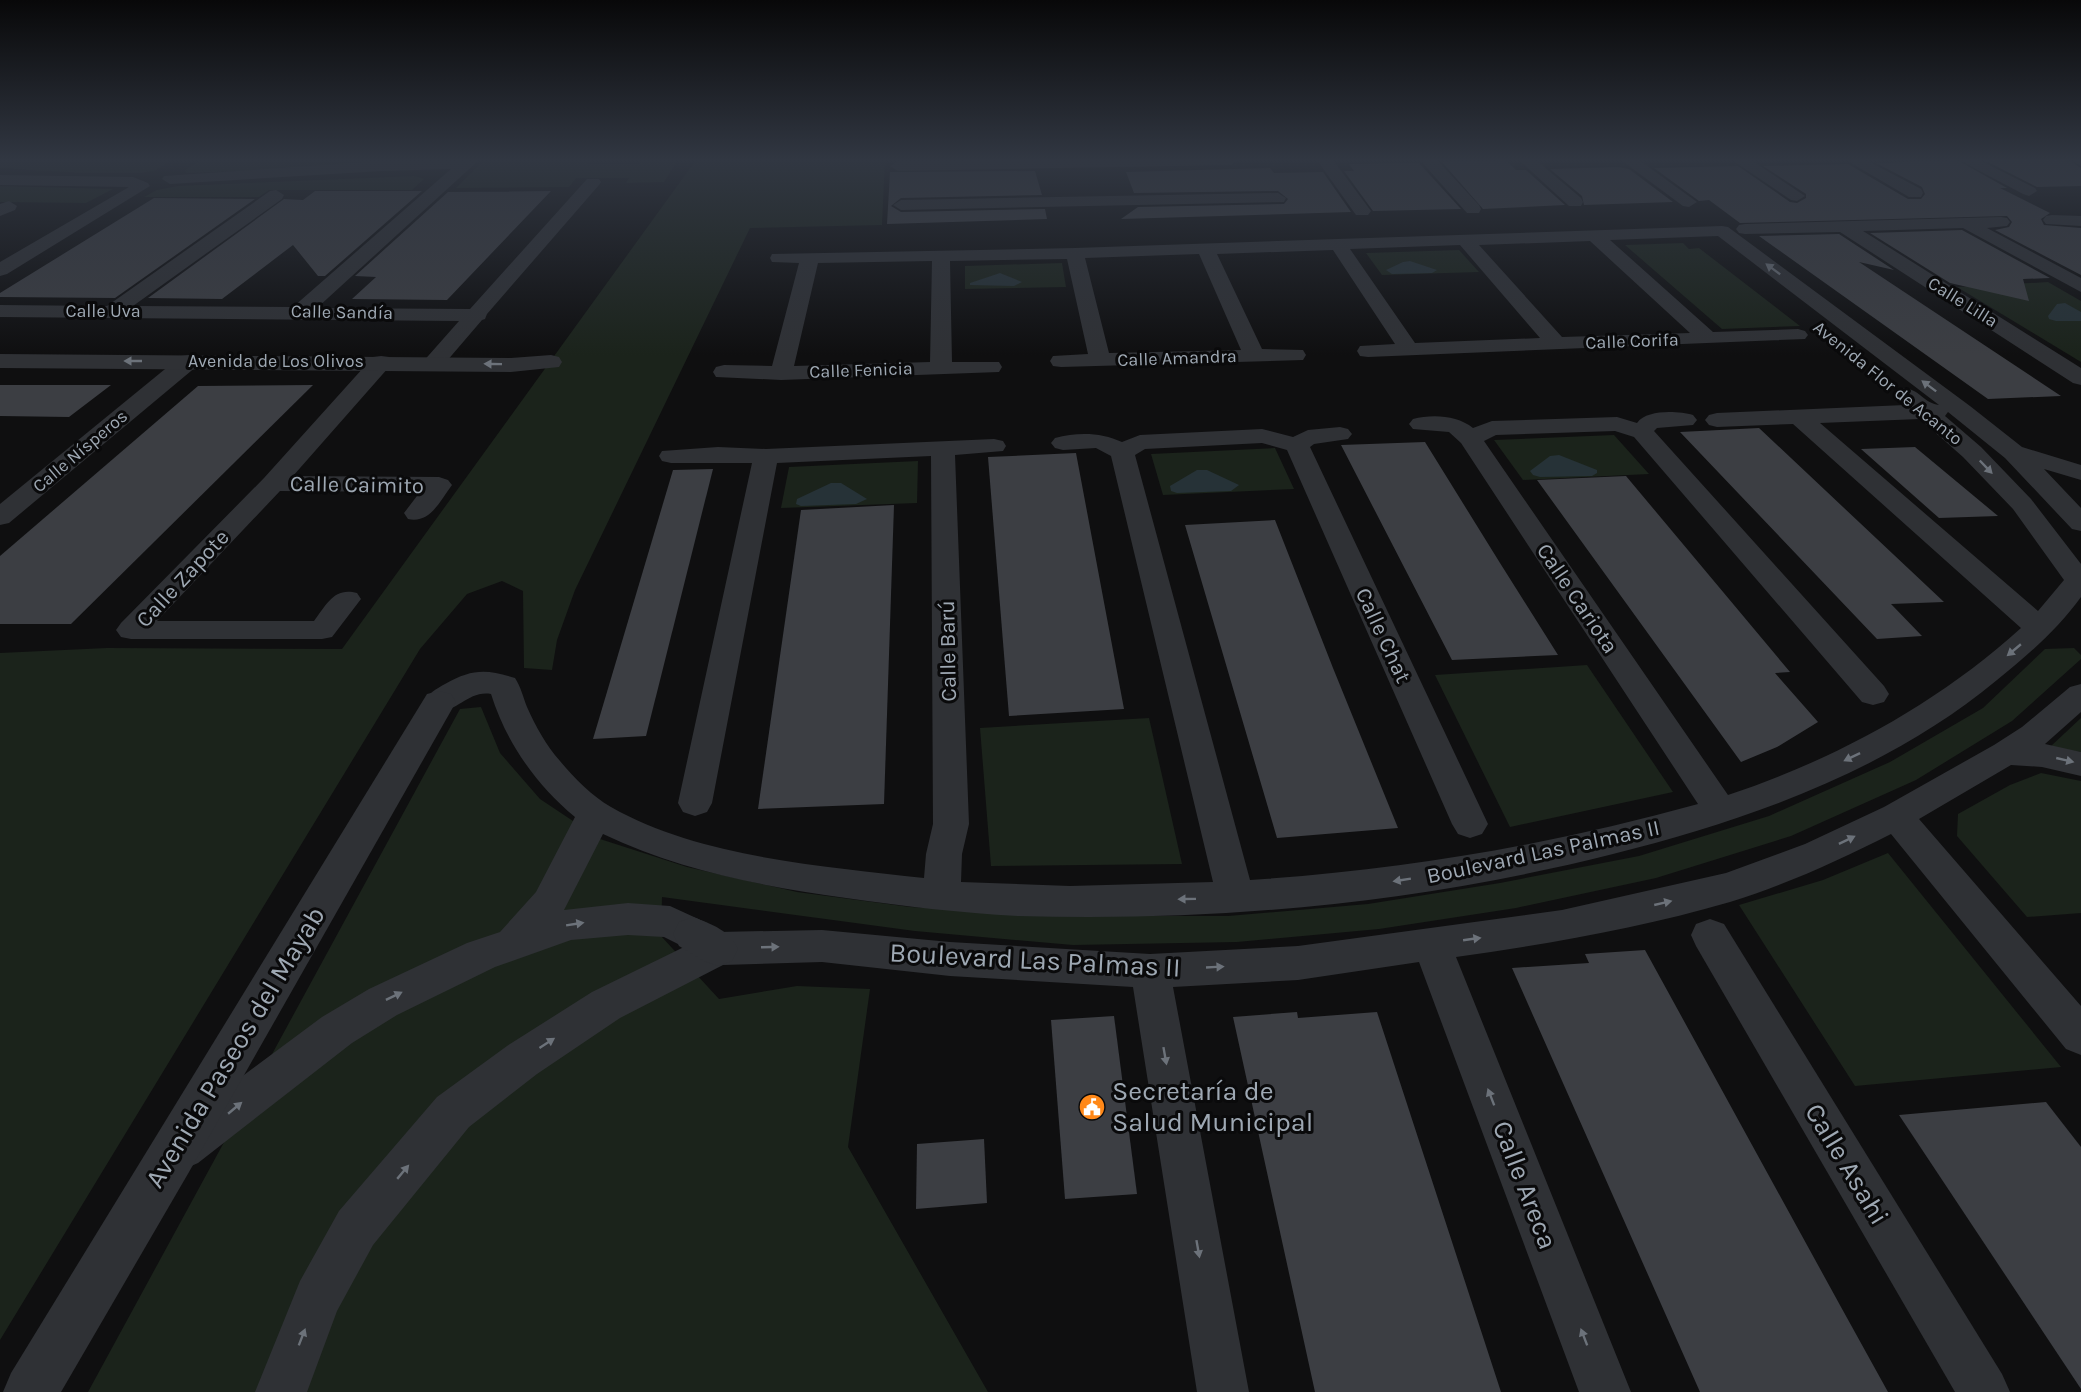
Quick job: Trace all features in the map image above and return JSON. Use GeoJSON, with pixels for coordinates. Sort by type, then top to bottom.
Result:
{"type":"FeatureCollection","features":[{"type":"Feature","properties":{"kind":"street"},"geometry":{"type":"LineString","coordinates":[[0,270],[72,225]]}},
{"type":"Feature","properties":{"kind":"street"},"geometry":{"type":"LineString","coordinates":[[113,311],[234,225]]}},
{"type":"Feature","properties":{"kind":"street"},"geometry":{"type":"LineString","coordinates":[[300,311],[387,225]]}},
{"type":"Feature","properties":{"kind":"street"},"geometry":{"type":"LineString","coordinates":[[436,359],[478,315],[556,225]]}},
{"type":"Feature","properties":{"kind":"street"},"geometry":{"type":"LineString","coordinates":[[1745,229],[1907,225]]}},
{"type":"Feature","properties":{"kind":"street"},"geometry":{"type":"LineString","coordinates":[[1970,225],[2081,286]]}},
{"type":"Feature","properties":{"kind":"street","name":"Calle Lilla"},"geometry":{"type":"LineString","coordinates":[[1845,227],[2081,378]]}},
{"type":"Feature","properties":{"kind":"street","name":"Avenida Flor de Acanto"},"geometry":{"type":"LineString","coordinates":[[1696,232],[1722,231],[1962,411],[2014,453],[2081,523]]}},
{"type":"Feature","properties":{"kind":"street"},"geometry":{"type":"LineString","coordinates":[[779,258],[1075,253],[1696,232]]}},
{"type":"Feature","properties":{"kind":"street","name":"Avenida Flor de Acanto"},"geometry":{"type":"LineString","coordinates":[[1696,232],[1928,411],[2022,504],[2080,580]]}},
{"type":"Feature","properties":{"kind":"street","name":"Calle Corifa"},"geometry":{"type":"LineString","coordinates":[[1595,236],[1708,338]]}},
{"type":"Feature","properties":{"kind":"street","name":"Calle Corifa"},"geometry":{"type":"LineString","coordinates":[[1465,240],[1556,344]]}},
{"type":"Feature","properties":{"kind":"street"},"geometry":{"type":"LineString","coordinates":[[1338,244],[1408,349]]}},
{"type":"Feature","properties":{"kind":"street","name":"Calle Amandra"},"geometry":{"type":"LineString","coordinates":[[1205,248],[1254,356]]}},
{"type":"Feature","properties":{"kind":"street","name":"Calle Amandra"},"geometry":{"type":"LineString","coordinates":[[1075,253],[1100,360]]}},
{"type":"Feature","properties":{"kind":"street","name":"Calle Fenicia"},"geometry":{"type":"LineString","coordinates":[[941,256],[942,368]]}},
{"type":"Feature","properties":{"kind":"street","name":"Calle Fenicia"},"geometry":{"type":"LineString","coordinates":[[781,373],[810,258]]}},
{"type":"Feature","properties":{"kind":"street","name":"Calle Uva"},"geometry":{"type":"LineString","coordinates":[[0,310],[206,312]]}},
{"type":"Feature","properties":{"kind":"street","name":"Calle Sandía"},"geometry":{"type":"LineString","coordinates":[[206,312],[300,311],[478,315]]}},
{"type":"Feature","properties":{"kind":"street","name":"Calle Corifa"},"geometry":{"type":"LineString","coordinates":[[1368,351],[1798,335]]}},
{"type":"Feature","properties":{"kind":"street","name":"Calle Amandra"},"geometry":{"type":"LineString","coordinates":[[1061,361],[1295,355]]}},
{"type":"Feature","properties":{"kind":"street","name":"Avenida de Los Olivos"},"geometry":{"type":"LineString","coordinates":[[0,361],[381,362],[436,359],[511,365],[551,362]]}},
{"type":"Feature","properties":{"kind":"street","name":"Calle Nísperos"},"geometry":{"type":"LineString","coordinates":[[0,517],[189,361]]}},
{"type":"Feature","properties":{"kind":"street","name":"Calle Zapote"},"geometry":{"type":"LineString","coordinates":[[347,599],[322,630],[130,630],[273,483],[381,362]]}},
{"type":"Feature","properties":{"kind":"street","name":"Calle Fenicia"},"geometry":{"type":"LineString","coordinates":[[724,372],[781,373],[991,367]]}},
{"type":"Feature","properties":{"kind":"street","name":"Avenida de Los Olivos"},"geometry":{"type":"LineString","coordinates":[[0,377],[164,381],[486,381],[516,385]]}},
{"type":"Feature","properties":{"kind":"street"},"geometry":{"type":"LineString","coordinates":[[1717,420],[1962,411]]}},
{"type":"Feature","properties":{"kind":"street"},"geometry":{"type":"LineString","coordinates":[[1798,417],[2039,628]]}},
{"type":"Feature","properties":{"kind":"street"},"geometry":{"type":"LineString","coordinates":[[1642,432],[1650,421],[1685,420]]}},
{"type":"Feature","properties":{"kind":"street"},"geometry":{"type":"LineString","coordinates":[[1470,438],[1492,428],[1617,423],[1642,432],[1873,694]]}},
{"type":"Feature","properties":{"kind":"street","name":"Calle Cariota"},"geometry":{"type":"LineString","coordinates":[[1421,424],[1455,424],[1470,438],[1720,810]]}},
{"type":"Feature","properties":{"kind":"street"},"geometry":{"type":"LineString","coordinates":[[1122,452],[1140,442],[1263,435],[1297,446],[1308,436],[1340,434]]}},
{"type":"Feature","properties":{"kind":"street"},"geometry":{"type":"LineString","coordinates":[[1063,443],[1100,441],[1122,452],[1236,898]]}},
{"type":"Feature","properties":{"kind":"street"},"geometry":{"type":"LineString","coordinates":[[671,456],[718,454],[766,456],[994,446]]}},
{"type":"Feature","properties":{"kind":"street","name":"Calle Chat"},"geometry":{"type":"LineString","coordinates":[[1297,446],[1470,824]]}},
{"type":"Feature","properties":{"kind":"street","name":"Calle Barú"},"geometry":{"type":"LineString","coordinates":[[942,896],[945,854],[951,824],[943,448]]}},
{"type":"Feature","properties":{"kind":"street"},"geometry":{"type":"LineString","coordinates":[[2014,453],[2081,473]]}},
{"type":"Feature","properties":{"kind":"street"},"geometry":{"type":"LineString","coordinates":[[695,803],[766,456]]}},
{"type":"Feature","properties":{"kind":"street","name":"Calle Caimito"},"geometry":{"type":"LineString","coordinates":[[273,483],[439,484],[417,513]]}},
{"type":"Feature","properties":{"kind":"street","name":"Boulevard Las Palmas II"},"geometry":{"type":"LineString","coordinates":[[439,702],[474,681],[504,685],[512,716],[545,768],[594,814],[661,846],[725,863],[775,873],[942,896],[1090,902],[1236,898],[1362,886],[1493,867],[1618,838],[1720,810],[1807,778],[1924,719],[1979,680],[2039,628],[2080,580]]}},
{"type":"Feature","properties":{"kind":"street","name":"Boulevard Las Palmas II"},"geometry":{"type":"LineString","coordinates":[[172,1156],[337,1030],[384,1002],[445,972],[513,943],[570,924],[628,919],[670,922],[706,941],[822,946],[950,958],[1153,985],[1298,963],[1438,961],[1562,926],[1729,887],[1818,854],[1896,816],[2006,753],[2034,735],[2081,695]]}},
{"type":"Feature","properties":{"kind":"street","name":"Avenida Paseos del Mayab"},"geometry":{"type":"LineString","coordinates":[[30,1392],[172,1156],[439,702]]}},
{"type":"Feature","properties":{"kind":"street"},"geometry":{"type":"LineString","coordinates":[[2006,753],[2042,755],[2081,764]]}},
{"type":"Feature","properties":{"kind":"street"},"geometry":{"type":"LineString","coordinates":[[513,943],[549,903],[575,856],[594,814]]}},
{"type":"Feature","properties":{"kind":"street"},"geometry":{"type":"LineString","coordinates":[[1896,816],[2081,1036]]}},
{"type":"Feature","properties":{"kind":"street","name":"Calle Asahi"},"geometry":{"type":"LineString","coordinates":[[1710,935],[1984,1392]]}},
{"type":"Feature","properties":{"kind":"street","name":"Boulevard Las Palmas II"},"geometry":{"type":"LineString","coordinates":[[281,1392],[317,1298],[356,1228],[453,1112],[522,1060],[706,941]]}},
{"type":"Feature","properties":{"kind":"street","name":"Calle Areca"},"geometry":{"type":"LineString","coordinates":[[1438,961],[1605,1392]]}},
{"type":"Feature","properties":{"kind":"street"},"geometry":{"type":"LineString","coordinates":[[1153,985],[1223,1392]]}},
{"type":"Feature","properties":{"kind":"shaded area"},"geometry":{"type":"Polygon","coordinates":[[[649,225],[882,225],[750,228],[575,590],[557,640],[552,670],[524,668],[523,591],[502,581],[467,594],[420,649],[0,1340],[0,653],[107,648],[342,649],[649,225]]]}},
{"type":"Feature","properties":{"kind":"shaded area"},"geometry":{"type":"Polygon","coordinates":[[[1683,243],[1689,249],[1699,248],[1800,326],[1722,329],[1625,245],[1683,243]]]}},
{"type":"Feature","properties":{"kind":"shaded area"},"geometry":{"type":"Polygon","coordinates":[[[1459,250],[1479,272],[1382,275],[1366,253],[1459,250]]]}},
{"type":"Feature","properties":{"kind":"shaded area"},"geometry":{"type":"Polygon","coordinates":[[[1410,261],[1437,270],[1432,273],[1392,274],[1386,270],[1410,261]]]}},
{"type":"Feature","properties":{"kind":"shaded area"},"geometry":{"type":"Polygon","coordinates":[[[1062,263],[1066,287],[965,289],[965,266],[1062,263]]]}},
{"type":"Feature","properties":{"kind":"shaded area"},"geometry":{"type":"Polygon","coordinates":[[[1000,273],[1022,282],[1014,286],[970,285],[970,283],[1000,273]]]}},
{"type":"Feature","properties":{"kind":"shaded area"},"geometry":{"type":"Polygon","coordinates":[[[2048,282],[2081,301],[2081,362],[1957,287],[2048,282]]]}},
{"type":"Feature","properties":{"kind":"shaded area"},"geometry":{"type":"Polygon","coordinates":[[[2065,303],[2081,312],[2081,321],[2049,319],[2048,316],[2057,304],[2065,303]]]}},
{"type":"Feature","properties":{"kind":"shaded area"},"geometry":{"type":"Polygon","coordinates":[[[1614,435],[1649,474],[1523,480],[1494,440],[1614,435]]]}},
{"type":"Feature","properties":{"kind":"shaded area"},"geometry":{"type":"Polygon","coordinates":[[[1275,448],[1294,489],[1163,495],[1151,454],[1275,448]]]}},
{"type":"Feature","properties":{"kind":"shaded area"},"geometry":{"type":"Polygon","coordinates":[[[1559,455],[1597,470],[1597,473],[1592,476],[1540,477],[1533,475],[1530,471],[1550,456],[1559,455]]]}},
{"type":"Feature","properties":{"kind":"shaded area"},"geometry":{"type":"Polygon","coordinates":[[[918,461],[917,503],[781,508],[789,467],[918,461]]]}},
{"type":"Feature","properties":{"kind":"shaded area"},"geometry":{"type":"Polygon","coordinates":[[[1197,470],[1207,470],[1239,485],[1231,491],[1177,493],[1171,491],[1170,486],[1197,470]]]}},
{"type":"Feature","properties":{"kind":"shaded area"},"geometry":{"type":"Polygon","coordinates":[[[831,483],[841,483],[867,499],[856,504],[801,506],[796,504],[797,499],[831,483]]]}},
{"type":"Feature","properties":{"kind":"shaded area"},"geometry":{"type":"Polygon","coordinates":[[[2074,648],[2081,655],[2081,659],[2012,721],[1916,780],[1791,836],[1656,878],[1516,908],[1379,929],[1237,942],[1073,945],[915,931],[662,897],[661,936],[719,999],[797,986],[870,989],[848,1147],[988,1392],[88,1392],[460,709],[481,707],[500,753],[540,799],[600,839],[687,867],[797,892],[910,907],[1069,916],[1228,916],[1368,904],[1500,883],[1639,856],[1769,816],[1890,762],[1983,708],[2045,649],[2074,648]]]}},
{"type":"Feature","properties":{"kind":"shaded area"},"geometry":{"type":"Polygon","coordinates":[[[1587,665],[1673,792],[1510,827],[1435,675],[1587,665]]]}},
{"type":"Feature","properties":{"kind":"shaded area"},"geometry":{"type":"Polygon","coordinates":[[[1149,718],[1182,864],[991,866],[980,728],[1149,718]]]}},
{"type":"Feature","properties":{"kind":"shaded area"},"geometry":{"type":"Polygon","coordinates":[[[2081,718],[2081,752],[2050,747],[2081,718]]]}},
{"type":"Feature","properties":{"kind":"shaded area"},"geometry":{"type":"Polygon","coordinates":[[[2041,773],[2081,781],[2081,913],[2027,917],[1957,836],[1958,814],[2010,785],[2041,773]]]}},
{"type":"Feature","properties":{"kind":"shaded area"},"geometry":{"type":"Polygon","coordinates":[[[1888,853],[2061,1067],[1855,1086],[1739,905],[1823,880],[1888,853]]]}},
{"type":"Feature","properties":{"kind":"building"},"geometry":{"type":"Polygon","coordinates":[[[110,225],[218,225],[115,298],[0,297],[0,293],[110,225]]]}},
{"type":"Feature","properties":{"kind":"building"},"geometry":{"type":"Polygon","coordinates":[[[248,225],[383,225],[325,276],[318,276],[293,245],[222,299],[148,298],[248,225]]]}},
{"type":"Feature","properties":{"kind":"building"},"geometry":{"type":"Polygon","coordinates":[[[412,225],[519,225],[447,300],[352,299],[376,277],[355,276],[412,225]]]}},
{"type":"Feature","properties":{"kind":"building"},"geometry":{"type":"Polygon","coordinates":[[[2010,225],[2044,225],[2081,228],[2081,275],[1995,230],[2010,225]]]}},
{"type":"Feature","properties":{"kind":"building"},"geometry":{"type":"Polygon","coordinates":[[[1962,230],[2050,278],[2023,279],[2029,301],[1950,283],[1870,233],[1962,230]]]}},
{"type":"Feature","properties":{"kind":"building"},"geometry":{"type":"Polygon","coordinates":[[[1839,234],[1894,270],[1859,262],[2061,396],[1988,399],[1759,236],[1839,234]]]}},
{"type":"Feature","properties":{"kind":"building"},"geometry":{"type":"Polygon","coordinates":[[[0,385],[111,385],[69,417],[0,416],[0,385]]]}},
{"type":"Feature","properties":{"kind":"building"},"geometry":{"type":"Polygon","coordinates":[[[313,385],[71,624],[0,624],[0,556],[198,386],[313,385]]]}},
{"type":"Feature","properties":{"kind":"building"},"geometry":{"type":"Polygon","coordinates":[[[1759,428],[1944,602],[1891,604],[1922,636],[1877,639],[1680,432],[1759,428]]]}},
{"type":"Feature","properties":{"kind":"building"},"geometry":{"type":"Polygon","coordinates":[[[1425,442],[1558,655],[1452,660],[1341,445],[1425,442]]]}},
{"type":"Feature","properties":{"kind":"building"},"geometry":{"type":"Polygon","coordinates":[[[1915,447],[1998,516],[1939,518],[1861,449],[1915,447]]]}},
{"type":"Feature","properties":{"kind":"building"},"geometry":{"type":"Polygon","coordinates":[[[1076,453],[1124,709],[1009,716],[988,457],[1076,453]]]}},
{"type":"Feature","properties":{"kind":"building"},"geometry":{"type":"Polygon","coordinates":[[[713,469],[646,736],[593,739],[673,470],[713,469]]]}},
{"type":"Feature","properties":{"kind":"building"},"geometry":{"type":"Polygon","coordinates":[[[1626,476],[1790,672],[1775,673],[1818,722],[1777,747],[1741,762],[1537,480],[1626,476]]]}},
{"type":"Feature","properties":{"kind":"building"},"geometry":{"type":"Polygon","coordinates":[[[894,505],[884,804],[758,809],[801,510],[894,505]]]}},
{"type":"Feature","properties":{"kind":"building"},"geometry":{"type":"Polygon","coordinates":[[[1275,520],[1398,828],[1277,838],[1185,525],[1275,520]]]}},
{"type":"Feature","properties":{"kind":"building"},"geometry":{"type":"Polygon","coordinates":[[[1645,950],[1888,1392],[1700,1392],[1512,968],[1589,963],[1585,954],[1645,950]]]}},
{"type":"Feature","properties":{"kind":"building"},"geometry":{"type":"Polygon","coordinates":[[[1297,1012],[1298,1018],[1377,1012],[1501,1392],[1315,1392],[1233,1017],[1297,1012]]]}},
{"type":"Feature","properties":{"kind":"building","name":"Secretaría de Salud Municipal"},"geometry":{"type":"Polygon","coordinates":[[[1114,1016],[1137,1194],[1065,1199],[1051,1020],[1114,1016]]]}},
{"type":"Feature","properties":{"kind":"building"},"geometry":{"type":"Polygon","coordinates":[[[2046,1102],[2081,1147],[2081,1389],[1899,1115],[2046,1102]]]}},
{"type":"Feature","properties":{"kind":"building"},"geometry":{"type":"Polygon","coordinates":[[[984,1139],[987,1203],[916,1209],[917,1144],[984,1139]]]}},
{"type":"Feature","properties":{"kind":"place","name":"Secretaría de Salud Municipal"},"geometry":{"type":"Point","coordinates":[1092,1107]}}]}
